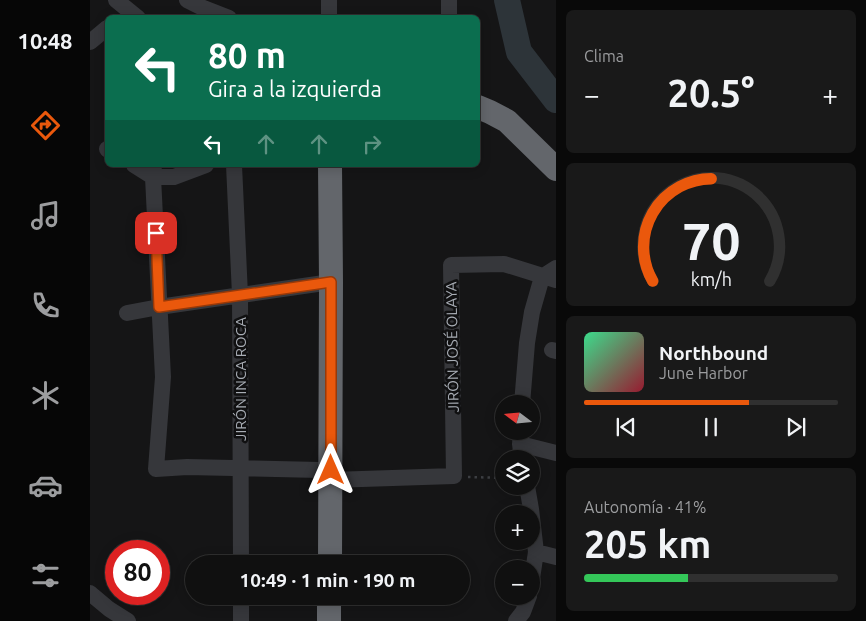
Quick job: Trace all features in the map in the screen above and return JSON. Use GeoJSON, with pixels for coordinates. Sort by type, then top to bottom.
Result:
{"type":"FeatureCollection","features":[{"type":"Feature","properties":{"kind":"highway"},"geometry":{"type":"LineString","coordinates":[[480,108],[507,121],[556,169]]}},
{"type":"Feature","properties":{"kind":"highway"},"geometry":{"type":"LineString","coordinates":[[330,167],[330,555]]}},
{"type":"Feature","properties":{"kind":"highway"},"geometry":{"type":"LineString","coordinates":[[329,605],[329,621]]}},
{"type":"Feature","properties":{"kind":"street"},"geometry":{"type":"LineString","coordinates":[[116,0],[134,15]]}},
{"type":"Feature","properties":{"kind":"street"},"geometry":{"type":"LineString","coordinates":[[187,0],[221,15]]}},
{"type":"Feature","properties":{"kind":"street"},"geometry":{"type":"LineString","coordinates":[[329,0],[329,15]]}},
{"type":"Feature","properties":{"kind":"street"},"geometry":{"type":"LineString","coordinates":[[449,0],[449,15]]}},
{"type":"Feature","properties":{"kind":"street"},"geometry":{"type":"LineString","coordinates":[[90,24],[105,28]]}},
{"type":"Feature","properties":{"kind":"street"},"geometry":{"type":"LineString","coordinates":[[90,42],[105,30]]}},
{"type":"Feature","properties":{"kind":"street"},"geometry":{"type":"LineString","coordinates":[[141,167],[174,177],[201,167]]}},
{"type":"Feature","properties":{"kind":"street","name":"JIRÓN INCA ROCA"},"geometry":{"type":"LineString","coordinates":[[234,167],[240,295],[241,555]]}},
{"type":"Feature","properties":{"kind":"street"},"geometry":{"type":"LineString","coordinates":[[154,171],[163,377],[156,469],[187,467],[454,476]]}},
{"type":"Feature","properties":{"kind":"street","name":"JIRÓN JOSÉ OLAYA"},"geometry":{"type":"LineString","coordinates":[[454,476],[451,265],[504,264],[549,278]]}},
{"type":"Feature","properties":{"kind":"street"},"geometry":{"type":"LineString","coordinates":[[523,395],[527,343],[532,312],[556,268]]}},
{"type":"Feature","properties":{"kind":"street"},"geometry":{"type":"LineString","coordinates":[[127,313],[331,282]]}},
{"type":"Feature","properties":{"kind":"street"},"geometry":{"type":"LineString","coordinates":[[521,445],[556,453]]}},
{"type":"Feature","properties":{"kind":"street"},"geometry":{"type":"LineString","coordinates":[[529,495],[536,552],[535,560]]}},
{"type":"Feature","properties":{"kind":"street"},"geometry":{"type":"LineString","coordinates":[[536,552],[556,557]]}},
{"type":"Feature","properties":{"kind":"street"},"geometry":{"type":"LineString","coordinates":[[90,593],[109,615]]}},
{"type":"Feature","properties":{"kind":"street"},"geometry":{"type":"LineString","coordinates":[[241,605],[241,621]]}},
{"type":"Feature","properties":{"kind":"street"},"geometry":{"type":"LineString","coordinates":[[516,621],[526,605]]}},
{"type":"Feature","properties":{"kind":"street"},"geometry":{"type":"LineString","coordinates":[[90,607],[128,621]]}},
{"type":"Feature","properties":{"kind":"path"},"geometry":{"type":"LineString","coordinates":[[454,476],[495,478]]}},
{"type":"Feature","properties":{"kind":"waterway"},"geometry":{"type":"LineString","coordinates":[[507,0],[519,52],[556,100]]}},
{"type":"Feature","properties":{"kind":"route"},"geometry":{"type":"LineString","coordinates":[[156,233],[159,307],[331,282],[331,470]]}}]}
